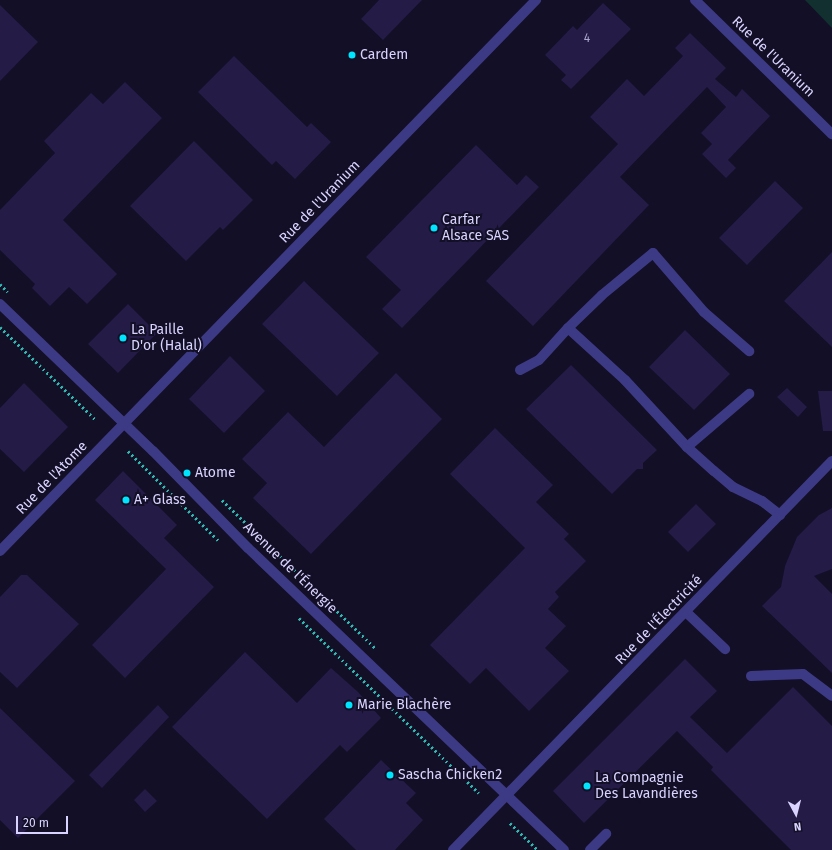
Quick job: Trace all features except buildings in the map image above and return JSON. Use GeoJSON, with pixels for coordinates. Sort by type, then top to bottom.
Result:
{"type":"FeatureCollection","features":[{"type":"Feature","properties":{"kind":"street","name":"Rue de l'Uranium"},"geometry":{"type":"LineString","coordinates":[[124,424],[536,0]]}},
{"type":"Feature","properties":{"kind":"street","name":"Rue de l'Uranium"},"geometry":{"type":"LineString","coordinates":[[695,0],[832,134]]}},
{"type":"Feature","properties":{"kind":"street"},"geometry":{"type":"LineString","coordinates":[[520,370],[539,360],[568,328],[612,286],[653,253],[704,312],[749,351]]}},
{"type":"Feature","properties":{"kind":"street","name":"Avenue de l'Énergie"},"geometry":{"type":"LineString","coordinates":[[0,304],[506,797],[564,850]]}},
{"type":"Feature","properties":{"kind":"street"},"geometry":{"type":"LineString","coordinates":[[568,328],[625,380],[687,447],[733,487],[762,501],[780,515]]}},
{"type":"Feature","properties":{"kind":"street"},"geometry":{"type":"LineString","coordinates":[[687,447],[749,394]]}},
{"type":"Feature","properties":{"kind":"street","name":"Rue de l'Atome"},"geometry":{"type":"LineString","coordinates":[[0,552],[124,424]]}},
{"type":"Feature","properties":{"kind":"street","name":"Rue de l'Électricité"},"geometry":{"type":"LineString","coordinates":[[453,850],[832,461]]}},
{"type":"Feature","properties":{"kind":"street"},"geometry":{"type":"LineString","coordinates":[[686,612],[725,649]]}},
{"type":"Feature","properties":{"kind":"street"},"geometry":{"type":"LineString","coordinates":[[751,676],[803,674],[819,684],[832,696]]}},
{"type":"Feature","properties":{"kind":"street"},"geometry":{"type":"LineString","coordinates":[[590,850],[606,834]]}},
{"type":"Feature","properties":{"kind":"path"},"geometry":{"type":"LineString","coordinates":[[0,327],[97,421]]}},
{"type":"Feature","properties":{"kind":"path"},"geometry":{"type":"LineString","coordinates":[[128,451],[224,545]]}},
{"type":"Feature","properties":{"kind":"path"},"geometry":{"type":"LineString","coordinates":[[218,495],[376,650]]}},
{"type":"Feature","properties":{"kind":"path"},"geometry":{"type":"LineString","coordinates":[[298,617],[479,793]]}},
{"type":"Feature","properties":{"kind":"path"},"geometry":{"type":"LineString","coordinates":[[510,823],[538,850]]}},
{"type":"Feature","properties":{"kind":"green space"},"geometry":{"type":"Polygon","coordinates":[[[805,0],[832,0],[832,28],[805,0]]]}},
{"type":"Feature","properties":{"kind":"place","name":"Cardem"},"geometry":{"type":"Point","coordinates":[352,55]}},
{"type":"Feature","properties":{"kind":"place","name":"Carfar Alsace SAS"},"geometry":{"type":"Point","coordinates":[434,228]}},
{"type":"Feature","properties":{"kind":"place","name":"La Paille D'or (Halal)"},"geometry":{"type":"Point","coordinates":[123,338]}},
{"type":"Feature","properties":{"kind":"place","name":"Atome"},"geometry":{"type":"Point","coordinates":[187,473]}},
{"type":"Feature","properties":{"kind":"place","name":"A+ Glass"},"geometry":{"type":"Point","coordinates":[126,500]}},
{"type":"Feature","properties":{"kind":"place","name":"Marie Blachère"},"geometry":{"type":"Point","coordinates":[349,705]}},
{"type":"Feature","properties":{"kind":"place","name":"Sascha Chicken2"},"geometry":{"type":"Point","coordinates":[390,775]}},
{"type":"Feature","properties":{"kind":"place","name":"La Compagnie Des Lavandières"},"geometry":{"type":"Point","coordinates":[587,786]}}]}
